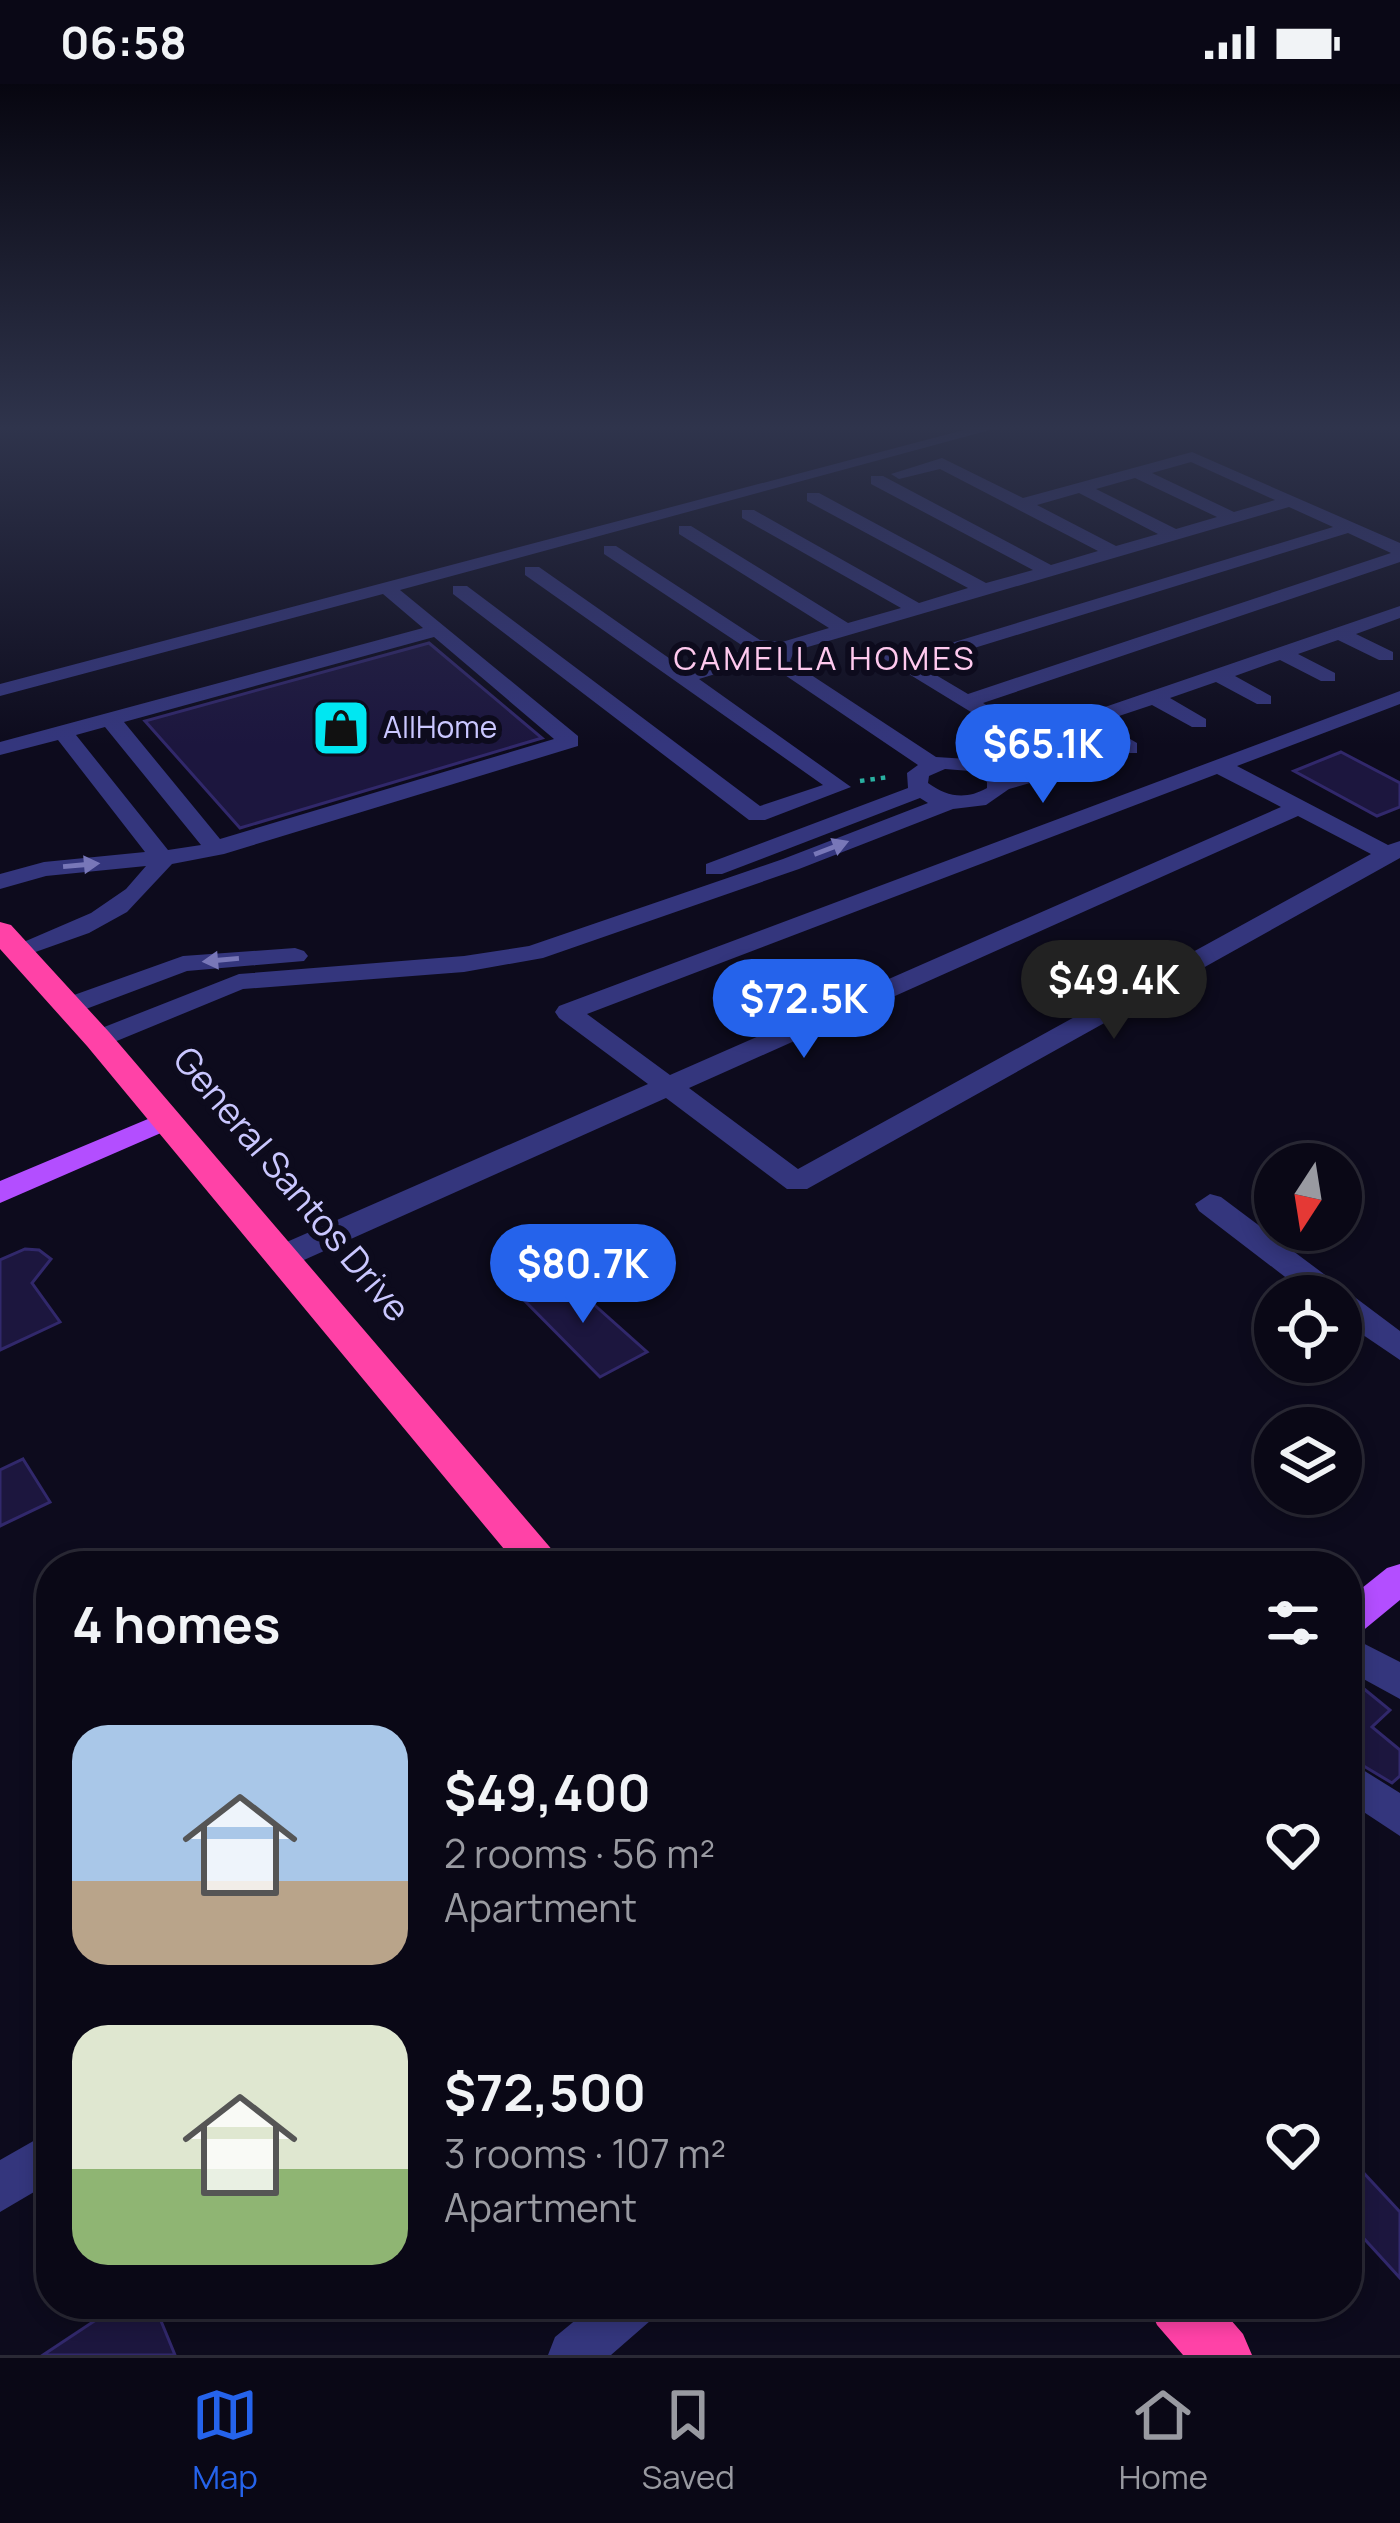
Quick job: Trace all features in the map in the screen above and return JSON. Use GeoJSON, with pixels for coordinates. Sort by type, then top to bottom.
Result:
{"type":"FeatureCollection","features":[{"type":"Feature","properties":{"kind":"highway","name":"General Santos Drive"},"geometry":{"type":"LineString","coordinates":[[9,941],[284,1256],[531,1551]]}},
{"type":"Feature","properties":{"kind":"highway"},"geometry":{"type":"LineString","coordinates":[[1191,2319],[1222,2355]]}},
{"type":"Feature","properties":{"kind":"main road"},"geometry":{"type":"LineString","coordinates":[[0,1193],[167,1120]]}},
{"type":"Feature","properties":{"kind":"main road"},"geometry":{"type":"LineString","coordinates":[[1362,1610],[1400,1579]]}},
{"type":"Feature","properties":{"kind":"street"},"geometry":{"type":"LineString","coordinates":[[0,690],[594,533]]}},
{"type":"Feature","properties":{"kind":"street"},"geometry":{"type":"LineString","coordinates":[[675,533],[845,630]]}},
{"type":"Feature","properties":{"kind":"street"},"geometry":{"type":"LineString","coordinates":[[782,533],[917,609]]}},
{"type":"Feature","properties":{"kind":"street"},"geometry":{"type":"LineString","coordinates":[[881,533],[985,590]]}},
{"type":"Feature","properties":{"kind":"street"},"geometry":{"type":"LineString","coordinates":[[977,533],[1049,571]]}},
{"type":"Feature","properties":{"kind":"street"},"geometry":{"type":"LineString","coordinates":[[1078,533],[1114,552]]}},
{"type":"Feature","properties":{"kind":"street"},"geometry":{"type":"LineString","coordinates":[[1170,533],[1174,535]]}},
{"type":"Feature","properties":{"kind":"street"},"geometry":{"type":"LineString","coordinates":[[685,677],[752,651],[780,654],[845,630],[1181,533]]}},
{"type":"Feature","properties":{"kind":"street"},"geometry":{"type":"LineString","coordinates":[[98,1039],[239,982],[464,964],[534,953],[791,864],[950,802],[984,800],[1000,785],[1071,764],[893,658],[1329,533]]}},
{"type":"Feature","properties":{"kind":"street"},"geometry":{"type":"LineString","coordinates":[[1362,533],[1400,553]]}},
{"type":"Feature","properties":{"kind":"street"},"geometry":{"type":"LineString","coordinates":[[610,550],[752,651]]}},
{"type":"Feature","properties":{"kind":"street"},"geometry":{"type":"LineString","coordinates":[[967,702],[1400,553]]}},
{"type":"Feature","properties":{"kind":"street"},"geometry":{"type":"LineString","coordinates":[[533,570],[840,787]]}},
{"type":"Feature","properties":{"kind":"street"},"geometry":{"type":"LineString","coordinates":[[435,596],[469,587],[757,815],[840,787]]}},
{"type":"Feature","properties":{"kind":"street"},"geometry":{"type":"LineString","coordinates":[[0,882],[62,866],[163,860],[216,848],[570,741],[387,588]]}},
{"type":"Feature","properties":{"kind":"street"},"geometry":{"type":"LineString","coordinates":[[1030,740],[1399,614]]}},
{"type":"Feature","properties":{"kind":"street"},"geometry":{"type":"LineString","coordinates":[[0,749],[438,629]]}},
{"type":"Feature","properties":{"kind":"street"},"geometry":{"type":"LineString","coordinates":[[1340,633],[1386,656]]}},
{"type":"Feature","properties":{"kind":"street"},"geometry":{"type":"LineString","coordinates":[[1281,653],[1328,677]]}},
{"type":"Feature","properties":{"kind":"street"},"geometry":{"type":"LineString","coordinates":[[780,654],[950,802]]}},
{"type":"Feature","properties":{"kind":"street"},"geometry":{"type":"LineString","coordinates":[[1218,675],[1264,700]]}},
{"type":"Feature","properties":{"kind":"street"},"geometry":{"type":"LineString","coordinates":[[1153,697],[1198,723]]}},
{"type":"Feature","properties":{"kind":"street"},"geometry":{"type":"LineString","coordinates":[[1394,851],[797,1182],[568,1012],[1396,701]]}},
{"type":"Feature","properties":{"kind":"street"},"geometry":{"type":"LineString","coordinates":[[110,719],[216,848]]}},
{"type":"Feature","properties":{"kind":"street"},"geometry":{"type":"LineString","coordinates":[[1084,721],[1129,748]]}},
{"type":"Feature","properties":{"kind":"street"},"geometry":{"type":"LineString","coordinates":[[63,732],[163,860]]}},
{"type":"Feature","properties":{"kind":"street"},"geometry":{"type":"LineString","coordinates":[[69,1006],[183,964],[464,948],[525,939],[923,778],[976,764],[994,773],[1000,785]]}},
{"type":"Feature","properties":{"kind":"street"},"geometry":{"type":"LineString","coordinates":[[1219,766],[1394,851]]}},
{"type":"Feature","properties":{"kind":"street"},"geometry":{"type":"LineString","coordinates":[[284,1256],[1298,808]]}},
{"type":"Feature","properties":{"kind":"street"},"geometry":{"type":"LineString","coordinates":[[9,941],[78,931],[147,886],[163,860]]}},
{"type":"Feature","properties":{"kind":"street"},"geometry":{"type":"LineString","coordinates":[[1210,1204],[1303,1275]]}},
{"type":"Feature","properties":{"kind":"street"},"geometry":{"type":"LineString","coordinates":[[1362,1320],[1400,1348]]}},
{"type":"Feature","properties":{"kind":"street"},"geometry":{"type":"LineString","coordinates":[[1362,1660],[1400,1682]]}},
{"type":"Feature","properties":{"kind":"street"},"geometry":{"type":"LineString","coordinates":[[1362,1789],[1400,1816]]}},
{"type":"Feature","properties":{"kind":"street"},"geometry":{"type":"LineString","coordinates":[[0,2188],[36,2164]]}},
{"type":"Feature","properties":{"kind":"street"},"geometry":{"type":"LineString","coordinates":[[573,2355],[615,2319]]}},
{"type":"Feature","properties":{"kind":"path"},"geometry":{"type":"LineString","coordinates":[[840,787],[878,778],[923,778]]}},
{"type":"Feature","properties":{"kind":"building"},"geometry":{"type":"Polygon","coordinates":[[[429,643],[542,738],[240,828],[145,721],[429,643]]]}},
{"type":"Feature","properties":{"kind":"building"},"geometry":{"type":"Polygon","coordinates":[[[1341,752],[1400,783],[1400,807],[1377,816],[1294,771],[1341,752]]]}},
{"type":"Feature","properties":{"kind":"building"},"geometry":{"type":"Polygon","coordinates":[[[25,1249],[39,1250],[51,1259],[32,1283],[60,1322],[0,1350],[0,1260],[25,1249]]]}},
{"type":"Feature","properties":{"kind":"building"},"geometry":{"type":"Polygon","coordinates":[[[562,1276],[647,1352],[600,1377],[518,1294],[562,1276]]]}},
{"type":"Feature","properties":{"kind":"building"},"geometry":{"type":"Polygon","coordinates":[[[23,1459],[50,1502],[0,1526],[0,1470],[23,1459]]]}},
{"type":"Feature","properties":{"kind":"building"},"geometry":{"type":"Polygon","coordinates":[[[1362,1687],[1390,1710],[1372,1727],[1400,1750],[1400,1776],[1392,1783],[1362,1765],[1362,1687]]]}},
{"type":"Feature","properties":{"kind":"building"},"geometry":{"type":"Polygon","coordinates":[[[1362,2171],[1400,2212],[1400,2278],[1362,2236],[1362,2171]]]}},
{"type":"Feature","properties":{"kind":"building"},"geometry":{"type":"Polygon","coordinates":[[[97,2319],[160,2319],[175,2355],[43,2355],[97,2319]]]}},
{"type":"Feature","properties":{"kind":"place","name":"AllHome"},"geometry":{"type":"Point","coordinates":[341,728]}},
{"type":"Feature","properties":{"kind":"district","name":"CAMELLA HOMES"},"geometry":{"type":"Point","coordinates":[825,658]}}]}
